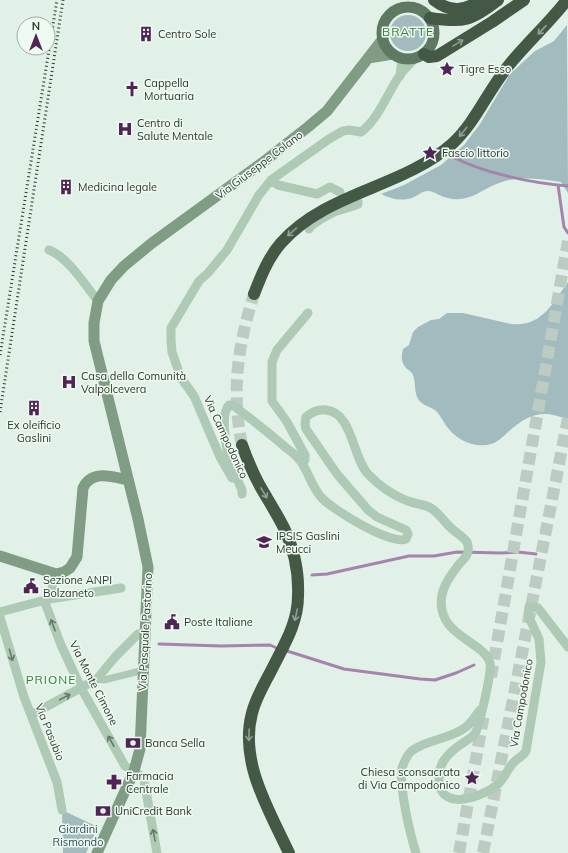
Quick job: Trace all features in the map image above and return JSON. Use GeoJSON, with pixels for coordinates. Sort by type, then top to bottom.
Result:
{"type":"FeatureCollection","features":[{"type":"Feature","properties":{"kind":"highway"},"geometry":{"type":"LineString","coordinates":[[434,0],[441,6],[452,10],[469,8],[483,0]]}},
{"type":"Feature","properties":{"kind":"highway"},"geometry":{"type":"LineString","coordinates":[[430,18],[451,21],[465,20],[475,16],[498,0]]}},
{"type":"Feature","properties":{"kind":"highway"},"geometry":{"type":"LineString","coordinates":[[419,56],[438,56],[524,0]]}},
{"type":"Feature","properties":{"kind":"highway"},"geometry":{"type":"LineString","coordinates":[[254,294],[267,263],[280,244],[303,223],[336,203],[394,180],[422,166],[439,155],[453,143],[464,132],[509,65],[568,0]]}},
{"type":"Feature","properties":{"kind":"highway"},"geometry":{"type":"LineString","coordinates":[[242,445],[249,464],[284,529],[294,557],[297,572],[298,596],[295,619],[286,643],[256,702],[252,712],[249,732],[250,757],[255,776],[289,853]]}},
{"type":"Feature","properties":{"kind":"main road"},"geometry":{"type":"LineString","coordinates":[[368,58],[419,56],[430,48],[434,37],[433,25],[430,18],[414,4],[401,8],[395,5],[384,23],[382,30],[383,39],[388,50],[397,56]]}},
{"type":"Feature","properties":{"kind":"main road","name":"Via Giuseppe Colano"},"geometry":{"type":"LineString","coordinates":[[97,307],[111,280],[135,256],[262,163],[327,111],[383,39]]}},
{"type":"Feature","properties":{"kind":"main road","name":"Via Pasquale Pastorino"},"geometry":{"type":"LineString","coordinates":[[97,307],[93,331],[94,341],[148,567],[140,750],[134,771],[97,853]]}},
{"type":"Feature","properties":{"kind":"main road"},"geometry":{"type":"LineString","coordinates":[[0,556],[56,574],[67,570],[73,565],[77,557],[83,488],[86,483],[96,476],[128,480]]}},
{"type":"Feature","properties":{"kind":"street"},"geometry":{"type":"LineString","coordinates":[[397,56],[400,76]]}},
{"type":"Feature","properties":{"kind":"street"},"geometry":{"type":"LineString","coordinates":[[340,192],[330,187],[317,194],[278,185],[272,180],[329,139],[343,131],[349,130],[361,132],[366,128],[400,76],[419,56]]}},
{"type":"Feature","properties":{"kind":"street","name":"Via Campodonico"},"geometry":{"type":"LineString","coordinates":[[272,180],[259,195],[227,250],[199,281],[171,328],[170,341],[172,352],[181,378],[194,396],[220,457],[239,492],[242,494],[230,462],[226,436],[225,417],[226,410],[229,405],[234,406],[300,460],[317,493],[326,503],[352,520],[382,535],[401,541],[406,539],[408,534],[406,530],[376,518],[359,501],[337,474],[306,429],[306,416],[313,412],[323,410],[331,411],[338,414],[347,427],[362,466],[369,475],[383,487],[405,500],[429,507],[467,542],[469,550],[467,555],[452,574],[444,588],[442,610],[449,625],[482,652],[488,659],[490,667],[478,727],[473,736],[450,752],[441,764],[439,775],[440,788],[445,795],[453,799],[461,800],[473,798],[493,788],[502,781],[513,763],[524,755],[526,751],[541,662],[539,639],[528,615],[529,607],[538,608],[568,647]]}},
{"type":"Feature","properties":{"kind":"street"},"geometry":{"type":"LineString","coordinates":[[309,230],[310,227],[332,213],[357,205],[358,202]]}},
{"type":"Feature","properties":{"kind":"street"},"geometry":{"type":"LineString","coordinates":[[49,250],[53,251],[68,264],[97,307]]}},
{"type":"Feature","properties":{"kind":"street"},"geometry":{"type":"LineString","coordinates":[[300,460],[305,460],[305,455],[287,422],[272,401],[272,362],[277,350],[308,313]]}},
{"type":"Feature","properties":{"kind":"street"},"geometry":{"type":"LineString","coordinates":[[47,599],[56,574]]}},
{"type":"Feature","properties":{"kind":"street"},"geometry":{"type":"LineString","coordinates":[[0,612],[47,599],[121,588]]}},
{"type":"Feature","properties":{"kind":"street","name":"Via Monte Cimone"},"geometry":{"type":"LineString","coordinates":[[47,599],[61,646],[81,688],[125,766],[141,776],[144,780],[157,853]]}},
{"type":"Feature","properties":{"kind":"street","name":"Via Pasubio"},"geometry":{"type":"LineString","coordinates":[[0,617],[24,698],[57,782],[62,810]]}},
{"type":"Feature","properties":{"kind":"street"},"geometry":{"type":"LineString","coordinates":[[31,715],[97,679],[115,657],[138,634],[146,633]]}},
{"type":"Feature","properties":{"kind":"street"},"geometry":{"type":"LineString","coordinates":[[97,679],[104,680],[144,670]]}},
{"type":"Feature","properties":{"kind":"street"},"geometry":{"type":"LineString","coordinates":[[416,853],[402,790],[402,768],[412,750],[459,732],[468,726],[482,707]]}},
{"type":"Feature","properties":{"kind":"green space"},"geometry":{"type":"Polygon","coordinates":[[[412,15],[421,20],[425,26],[425,40],[421,46],[412,51],[404,51],[395,46],[391,40],[390,29],[395,20],[401,16],[412,15]]]}},
{"type":"Feature","properties":{"kind":"green space"},"geometry":{"type":"Polygon","coordinates":[[[567,25],[568,193],[561,182],[518,179],[502,182],[474,195],[460,199],[447,198],[429,191],[410,199],[401,200],[381,194],[404,185],[441,165],[464,145],[480,124],[510,74],[535,51],[554,41],[567,25]]]}},
{"type":"Feature","properties":{"kind":"green space"},"geometry":{"type":"Polygon","coordinates":[[[568,282],[568,420],[550,414],[535,415],[521,422],[496,442],[487,445],[475,445],[458,437],[449,429],[434,409],[418,400],[412,373],[407,369],[402,357],[403,349],[409,345],[413,332],[418,327],[431,320],[439,319],[447,313],[463,313],[511,324],[531,322],[538,318],[551,306],[568,282]]]}},
{"type":"Feature","properties":{"kind":"green space","name":"Giardini Rismondo"},"geometry":{"type":"Polygon","coordinates":[[[62,810],[98,827],[86,853],[63,853],[62,810]]]}},
{"type":"Feature","properties":{"kind":"waterway"},"geometry":{"type":"LineString","coordinates":[[455,158],[481,169],[510,177],[540,183],[568,186]]}},
{"type":"Feature","properties":{"kind":"waterway"},"geometry":{"type":"LineString","coordinates":[[558,185],[564,227],[568,233]]}},
{"type":"Feature","properties":{"kind":"waterway"},"geometry":{"type":"LineString","coordinates":[[312,575],[327,574],[409,556],[434,556],[457,552],[518,552],[536,554]]}},
{"type":"Feature","properties":{"kind":"waterway"},"geometry":{"type":"LineString","coordinates":[[159,644],[221,646],[270,645],[279,649]]}},
{"type":"Feature","properties":{"kind":"waterway"},"geometry":{"type":"LineString","coordinates":[[284,650],[344,669],[420,679],[435,680],[474,665]]}},
{"type":"Feature","properties":{"kind":"tunnel"},"geometry":{"type":"LineString","coordinates":[[491,677],[568,241]]}},
{"type":"Feature","properties":{"kind":"tunnel"},"geometry":{"type":"LineString","coordinates":[[242,445],[237,406],[238,368],[240,350],[248,313],[254,294]]}},
{"type":"Feature","properties":{"kind":"tunnel"},"geometry":{"type":"LineString","coordinates":[[483,853],[568,418]]}},
{"type":"Feature","properties":{"kind":"tunnel"},"geometry":{"type":"LineString","coordinates":[[459,853],[484,714]]}},
{"type":"Feature","properties":{"kind":"railway"},"geometry":{"type":"LineString","coordinates":[[0,355],[57,0]]}},
{"type":"Feature","properties":{"kind":"railway"},"geometry":{"type":"LineString","coordinates":[[0,412],[63,0]]}},
{"type":"Feature","properties":{"kind":"place","name":"Centro Sole"},"geometry":{"type":"Point","coordinates":[146,34]}},
{"type":"Feature","properties":{"kind":"place","name":"Tigre Esso"},"geometry":{"type":"Point","coordinates":[447,69]}},
{"type":"Feature","properties":{"kind":"place","name":"Cappella Mortuaria"},"geometry":{"type":"Point","coordinates":[132,89]}},
{"type":"Feature","properties":{"kind":"place","name":"Centro di Salute Mentale"},"geometry":{"type":"Point","coordinates":[125,129]}},
{"type":"Feature","properties":{"kind":"place","name":"Fascio littorio"},"geometry":{"type":"Point","coordinates":[430,153]}},
{"type":"Feature","properties":{"kind":"place","name":"Medicina legale"},"geometry":{"type":"Point","coordinates":[66,187]}},
{"type":"Feature","properties":{"kind":"place","name":"Casa della Comunità Valpolcevera"},"geometry":{"type":"Point","coordinates":[69,382]}},
{"type":"Feature","properties":{"kind":"place","name":"Ex oleificio Gaslini"},"geometry":{"type":"Point","coordinates":[34,408]}},
{"type":"Feature","properties":{"kind":"place","name":"IPSIS Gaslini Meucci"},"geometry":{"type":"Point","coordinates":[264,542]}},
{"type":"Feature","properties":{"kind":"place","name":"Sezione ANPI Bolzaneto"},"geometry":{"type":"Point","coordinates":[31,586]}},
{"type":"Feature","properties":{"kind":"place","name":"Poste Italiane"},"geometry":{"type":"Point","coordinates":[172,622]}},
{"type":"Feature","properties":{"kind":"place","name":"Banca Sella"},"geometry":{"type":"Point","coordinates":[133,743]}},
{"type":"Feature","properties":{"kind":"place","name":"Chiesa sconsacrata di Via Campodonico"},"geometry":{"type":"Point","coordinates":[472,778]}},
{"type":"Feature","properties":{"kind":"place","name":"Farmacia Centrale"},"geometry":{"type":"Point","coordinates":[114,782]}},
{"type":"Feature","properties":{"kind":"place","name":"UniCredit Bank"},"geometry":{"type":"Point","coordinates":[103,811]}},
{"type":"Feature","properties":{"kind":"district","name":"BRATTE"},"geometry":{"type":"Point","coordinates":[408,32]}},
{"type":"Feature","properties":{"kind":"district","name":"PRIONE"},"geometry":{"type":"Point","coordinates":[51,680]}}]}
